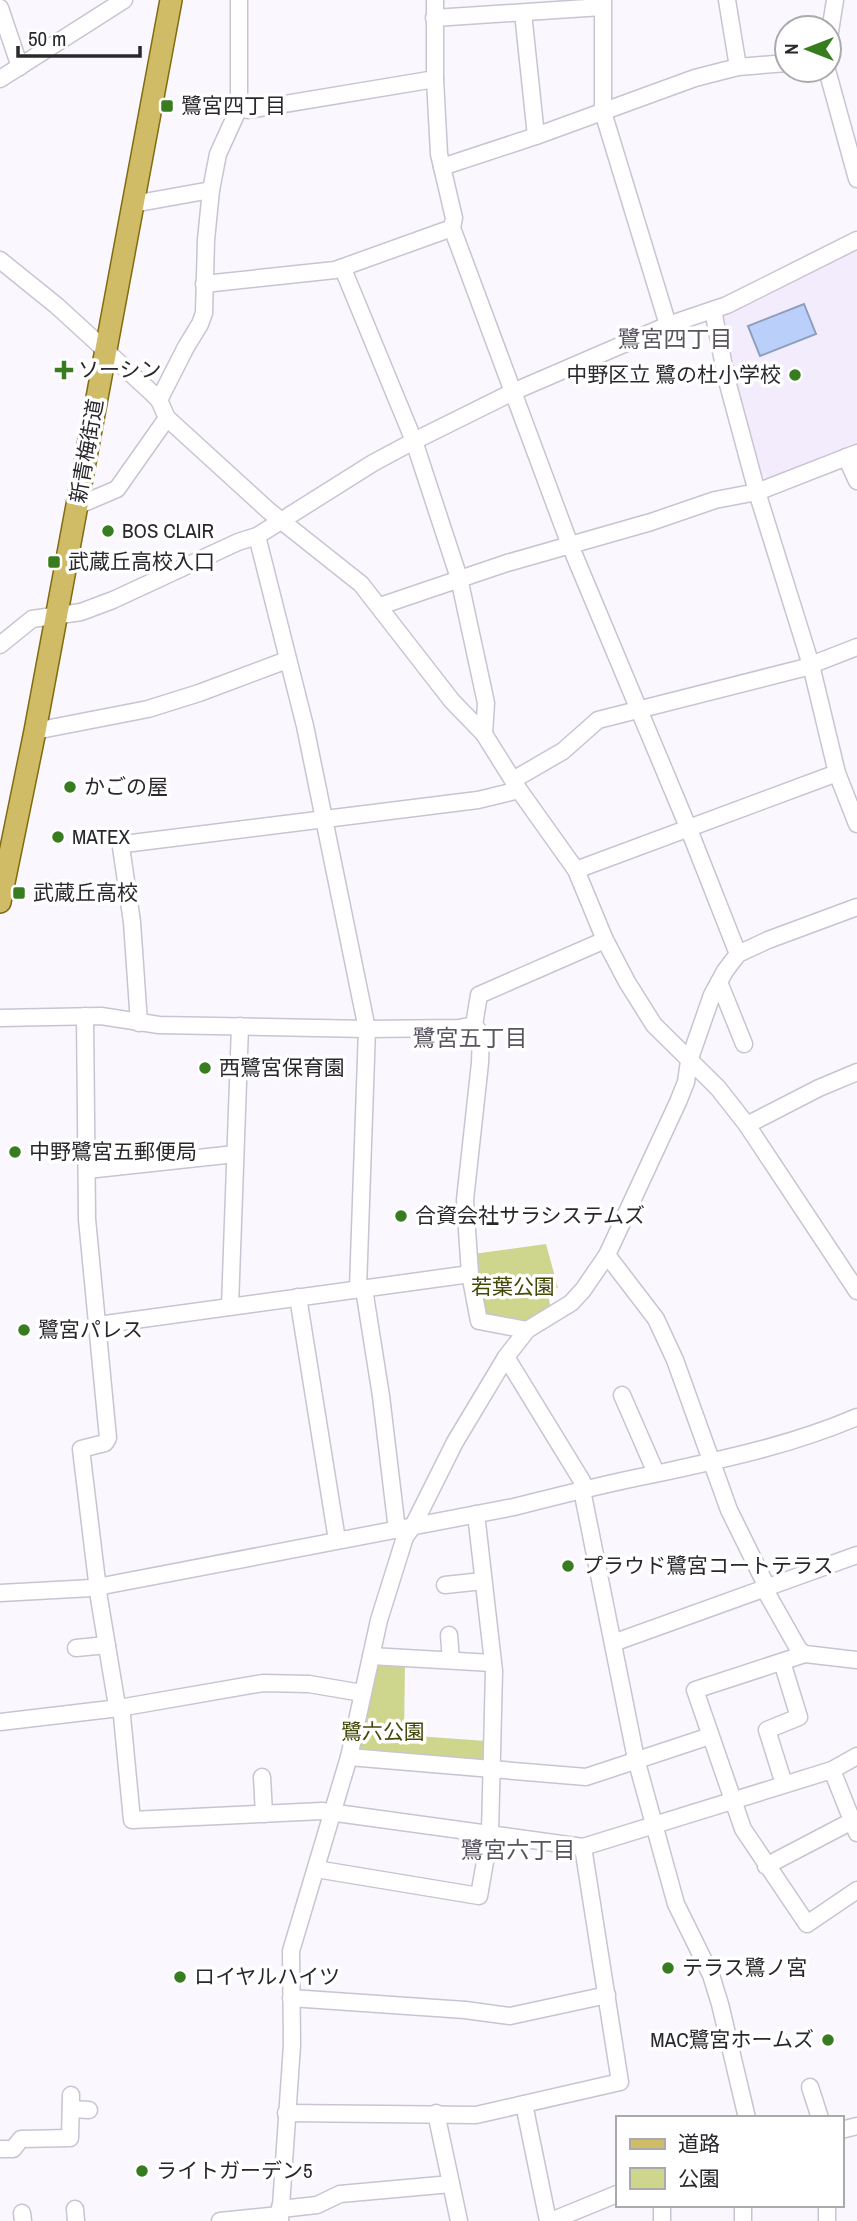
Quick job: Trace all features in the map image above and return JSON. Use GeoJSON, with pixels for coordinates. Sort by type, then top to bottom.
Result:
{"type":"FeatureCollection","features":[{"type":"Feature","properties":{"kind":"main road","name":"新青梅街道"},"geometry":{"type":"LineString","coordinates":[[0,902],[35,731],[171,0]]}},
{"type":"Feature","properties":{"kind":"street"},"geometry":{"type":"LineString","coordinates":[[0,79],[124,0]]}},
{"type":"Feature","properties":{"kind":"street"},"geometry":{"type":"LineString","coordinates":[[159,400],[204,313],[211,190],[218,154],[239,108],[239,0]]}},
{"type":"Feature","properties":{"kind":"street"},"geometry":{"type":"LineString","coordinates":[[435,0],[439,153],[454,218],[452,228],[515,391],[570,545],[738,954]]}},
{"type":"Feature","properties":{"kind":"street"},"geometry":{"type":"LineString","coordinates":[[727,0],[738,68]]}},
{"type":"Feature","properties":{"kind":"street"},"geometry":{"type":"LineString","coordinates":[[435,18],[523,13],[603,3],[603,112],[668,325]]}},
{"type":"Feature","properties":{"kind":"street"},"geometry":{"type":"LineString","coordinates":[[0,8],[20,67]]}},
{"type":"Feature","properties":{"kind":"street"},"geometry":{"type":"LineString","coordinates":[[523,13],[536,136]]}},
{"type":"Feature","properties":{"kind":"street"},"geometry":{"type":"LineString","coordinates":[[442,167],[695,78],[738,68],[773,64]]}},
{"type":"Feature","properties":{"kind":"street"},"geometry":{"type":"LineString","coordinates":[[239,108],[248,110],[435,79]]}},
{"type":"Feature","properties":{"kind":"street"},"geometry":{"type":"LineString","coordinates":[[831,84],[857,180]]}},
{"type":"Feature","properties":{"kind":"street"},"geometry":{"type":"LineString","coordinates":[[133,205],[211,190]]}},
{"type":"Feature","properties":{"kind":"street"},"geometry":{"type":"LineString","coordinates":[[204,284],[343,269],[452,228]]}},
{"type":"Feature","properties":{"kind":"street"},"geometry":{"type":"LineString","coordinates":[[0,645],[32,619],[81,611],[113,600],[257,536],[373,463],[515,391],[668,325],[713,310],[857,240]]}},
{"type":"Feature","properties":{"kind":"street"},"geometry":{"type":"LineString","coordinates":[[0,260],[57,306],[159,400],[167,418],[269,511],[361,584],[380,606],[452,701],[484,734],[576,870],[605,940],[654,1025],[718,1088],[747,1125],[857,1291]]}},
{"type":"Feature","properties":{"kind":"street"},"geometry":{"type":"LineString","coordinates":[[343,269],[414,441],[459,578],[486,703],[484,734]]}},
{"type":"Feature","properties":{"kind":"street"},"geometry":{"type":"LineString","coordinates":[[713,310],[726,377],[757,492],[811,665],[837,773],[857,824]]}},
{"type":"Feature","properties":{"kind":"street"},"geometry":{"type":"LineString","coordinates":[[77,506],[117,489],[167,418]]}},
{"type":"Feature","properties":{"kind":"street"},"geometry":{"type":"LineString","coordinates":[[380,606],[459,578],[651,522],[715,500],[757,492],[851,455],[857,481]]}},
{"type":"Feature","properties":{"kind":"street"},"geometry":{"type":"LineString","coordinates":[[257,536],[305,726],[367,1028],[361,1288],[405,1528],[405,1537],[388,1587],[371,1656],[349,1757],[291,1951],[292,2045],[279,2214]]}},
{"type":"Feature","properties":{"kind":"street"},"geometry":{"type":"LineString","coordinates":[[139,1023],[132,922],[121,847],[124,844],[478,800],[516,785],[563,751],[598,720],[811,665],[857,647]]}},
{"type":"Feature","properties":{"kind":"street"},"geometry":{"type":"LineString","coordinates":[[35,731],[148,709],[287,660]]}},
{"type":"Feature","properties":{"kind":"street"},"geometry":{"type":"LineString","coordinates":[[576,870],[837,773]]}},
{"type":"Feature","properties":{"kind":"street"},"geometry":{"type":"LineString","coordinates":[[405,1528],[506,1357],[527,1331],[571,1303],[607,1255],[678,1102],[712,996],[738,954],[857,907]]}},
{"type":"Feature","properties":{"kind":"street"},"geometry":{"type":"LineString","coordinates":[[527,1331],[479,1321],[470,1274],[465,1200],[480,1063],[481,1034],[474,1025],[479,995],[605,940]]}},
{"type":"Feature","properties":{"kind":"street"},"geometry":{"type":"LineString","coordinates":[[719,982],[744,1044]]}},
{"type":"Feature","properties":{"kind":"street"},"geometry":{"type":"LineString","coordinates":[[85,1016],[87,1219],[108,1438],[105,1443],[81,1449],[98,1587],[122,1716],[132,1820],[322,1811],[583,1847],[832,1770],[857,1756]]}},
{"type":"Feature","properties":{"kind":"street"},"geometry":{"type":"LineString","coordinates":[[0,1018],[101,1016],[139,1023],[367,1028],[459,1028],[474,1025]]}},
{"type":"Feature","properties":{"kind":"street"},"geometry":{"type":"LineString","coordinates":[[230,1306],[240,1026]]}},
{"type":"Feature","properties":{"kind":"street"},"geometry":{"type":"LineString","coordinates":[[747,1125],[857,1072]]}},
{"type":"Feature","properties":{"kind":"street"},"geometry":{"type":"LineString","coordinates":[[87,1170],[235,1154]]}},
{"type":"Feature","properties":{"kind":"street"},"geometry":{"type":"LineString","coordinates":[[607,1255],[656,1319],[675,1360],[729,1510],[764,1581],[765,1590],[799,1650],[805,1654]]}},
{"type":"Feature","properties":{"kind":"street"},"geometry":{"type":"LineString","coordinates":[[841,1266],[857,1260]]}},
{"type":"Feature","properties":{"kind":"street"},"geometry":{"type":"LineString","coordinates":[[98,1325],[470,1274]]}},
{"type":"Feature","properties":{"kind":"street"},"geometry":{"type":"LineString","coordinates":[[298,1297],[337,1539]]}},
{"type":"Feature","properties":{"kind":"street"},"geometry":{"type":"LineString","coordinates":[[506,1357],[582,1481],[636,1759],[676,1904],[711,1975],[720,2004],[747,2116]]}},
{"type":"Feature","properties":{"kind":"street"},"geometry":{"type":"LineString","coordinates":[[622,1395],[656,1474]]}},
{"type":"Feature","properties":{"kind":"street"},"geometry":{"type":"LineString","coordinates":[[0,1594],[98,1587],[514,1507],[712,1463],[818,1434],[857,1417]]}},
{"type":"Feature","properties":{"kind":"street"},"geometry":{"type":"LineString","coordinates":[[316,1868],[479,1896],[491,1833],[494,1671],[475,1514]]}},
{"type":"Feature","properties":{"kind":"street"},"geometry":{"type":"LineString","coordinates":[[612,1643],[857,1555]]}},
{"type":"Feature","properties":{"kind":"street"},"geometry":{"type":"LineString","coordinates":[[445,1585],[483,1581]]}},
{"type":"Feature","properties":{"kind":"street"},"geometry":{"type":"LineString","coordinates":[[449,1635],[450,1660]]}},
{"type":"Feature","properties":{"kind":"street"},"geometry":{"type":"LineString","coordinates":[[76,1648],[107,1645]]}},
{"type":"Feature","properties":{"kind":"street"},"geometry":{"type":"LineString","coordinates":[[857,1660],[805,1654],[695,1690],[743,1829],[807,1924],[857,1890]]}},
{"type":"Feature","properties":{"kind":"street"},"geometry":{"type":"LineString","coordinates":[[371,1656],[492,1663]]}},
{"type":"Feature","properties":{"kind":"street"},"geometry":{"type":"LineString","coordinates":[[782,1662],[799,1717],[767,1730],[784,1784]]}},
{"type":"Feature","properties":{"kind":"street"},"geometry":{"type":"LineString","coordinates":[[0,1722],[119,1708],[264,1683],[309,1684],[362,1693]]}},
{"type":"Feature","properties":{"kind":"street"},"geometry":{"type":"LineString","coordinates":[[349,1757],[586,1776],[710,1736]]}},
{"type":"Feature","properties":{"kind":"street"},"geometry":{"type":"LineString","coordinates":[[766,1866],[854,1827],[832,1770]]}},
{"type":"Feature","properties":{"kind":"street"},"geometry":{"type":"LineString","coordinates":[[262,1777],[264,1814]]}},
{"type":"Feature","properties":{"kind":"street"},"geometry":{"type":"LineString","coordinates":[[286,2113],[476,2115],[620,2082],[583,1847]]}},
{"type":"Feature","properties":{"kind":"street"},"geometry":{"type":"LineString","coordinates":[[291,1998],[465,2010],[510,2016],[607,1995]]}},
{"type":"Feature","properties":{"kind":"street"},"geometry":{"type":"LineString","coordinates":[[810,2087],[819,2116]]}},
{"type":"Feature","properties":{"kind":"street"},"geometry":{"type":"LineString","coordinates":[[0,2149],[13,2149],[21,2139],[70,2138],[71,2102],[89,2110]]}},
{"type":"Feature","properties":{"kind":"street"},"geometry":{"type":"LineString","coordinates":[[524,2104],[549,2221],[616,2194]]}},
{"type":"Feature","properties":{"kind":"street"},"geometry":{"type":"LineString","coordinates":[[436,2113],[459,2221]]}},
{"type":"Feature","properties":{"kind":"street"},"geometry":{"type":"LineString","coordinates":[[16,2123],[18,2143]]}},
{"type":"Feature","properties":{"kind":"street"},"geometry":{"type":"LineString","coordinates":[[220,2221],[279,2214],[290,2208],[317,2205],[340,2194],[451,2184]]}},
{"type":"Feature","properties":{"kind":"shaded area","name":"中野区立 鷺の杜小学校"},"geometry":{"type":"Polygon","coordinates":[[[857,247],[857,447],[776,480],[763,477],[738,398],[721,312],[857,247]]]}},
{"type":"Feature","properties":{"kind":"green space","name":"若葉公園"},"geometry":{"type":"Polygon","coordinates":[[[546,1244],[558,1288],[547,1290],[551,1309],[526,1324],[483,1316],[473,1254],[546,1244]]]}},
{"type":"Feature","properties":{"kind":"green space","name":"鷺六公園"},"geometry":{"type":"Polygon","coordinates":[[[374,1664],[405,1664],[404,1735],[485,1741],[486,1762],[356,1753],[374,1664]]]}},
{"type":"Feature","properties":{"kind":"water"},"geometry":{"type":"Polygon","coordinates":[[[804,304],[816,334],[760,356],[748,326],[804,304]]]}},
{"type":"Feature","properties":{"kind":"place","name":"鷺宮四丁目"},"geometry":{"type":"Point","coordinates":[167,106]}},
{"type":"Feature","properties":{"kind":"place","name":"ソーシン"},"geometry":{"type":"Point","coordinates":[64,370]}},
{"type":"Feature","properties":{"kind":"place","name":"中野区立 鷺の杜小学校"},"geometry":{"type":"Point","coordinates":[795,375]}},
{"type":"Feature","properties":{"kind":"place","name":"BOS CLAIR"},"geometry":{"type":"Point","coordinates":[108,531]}},
{"type":"Feature","properties":{"kind":"place","name":"武蔵丘高校入口"},"geometry":{"type":"Point","coordinates":[54,562]}},
{"type":"Feature","properties":{"kind":"place","name":"かごの屋"},"geometry":{"type":"Point","coordinates":[70,787]}},
{"type":"Feature","properties":{"kind":"place","name":"MATEX"},"geometry":{"type":"Point","coordinates":[58,837]}},
{"type":"Feature","properties":{"kind":"place","name":"武蔵丘高校"},"geometry":{"type":"Point","coordinates":[19,893]}},
{"type":"Feature","properties":{"kind":"place","name":"西鷺宮保育園"},"geometry":{"type":"Point","coordinates":[205,1068]}},
{"type":"Feature","properties":{"kind":"place","name":"中野鷺宮五郵便局"},"geometry":{"type":"Point","coordinates":[15,1152]}},
{"type":"Feature","properties":{"kind":"place","name":"合資会社サラシステムズ"},"geometry":{"type":"Point","coordinates":[401,1216]}},
{"type":"Feature","properties":{"kind":"place","name":"鷺宮パレス"},"geometry":{"type":"Point","coordinates":[24,1330]}},
{"type":"Feature","properties":{"kind":"place","name":"プラウド鷺宮コートテラス"},"geometry":{"type":"Point","coordinates":[568,1566]}},
{"type":"Feature","properties":{"kind":"place","name":"テラス鷺ノ宮"},"geometry":{"type":"Point","coordinates":[668,1968]}},
{"type":"Feature","properties":{"kind":"place","name":"ロイヤルハイツ"},"geometry":{"type":"Point","coordinates":[180,1977]}},
{"type":"Feature","properties":{"kind":"place","name":"MAC鷺宮ホームズ"},"geometry":{"type":"Point","coordinates":[828,2040]}},
{"type":"Feature","properties":{"kind":"place","name":"ライトガーデン5"},"geometry":{"type":"Point","coordinates":[142,2171]}},
{"type":"Feature","properties":{"kind":"district","name":"鷺宮四丁目"},"geometry":{"type":"Point","coordinates":[675,339]}},
{"type":"Feature","properties":{"kind":"district","name":"鷺宮五丁目"},"geometry":{"type":"Point","coordinates":[470,1038]}},
{"type":"Feature","properties":{"kind":"district","name":"鷺宮六丁目"},"geometry":{"type":"Point","coordinates":[518,1850]}}]}
